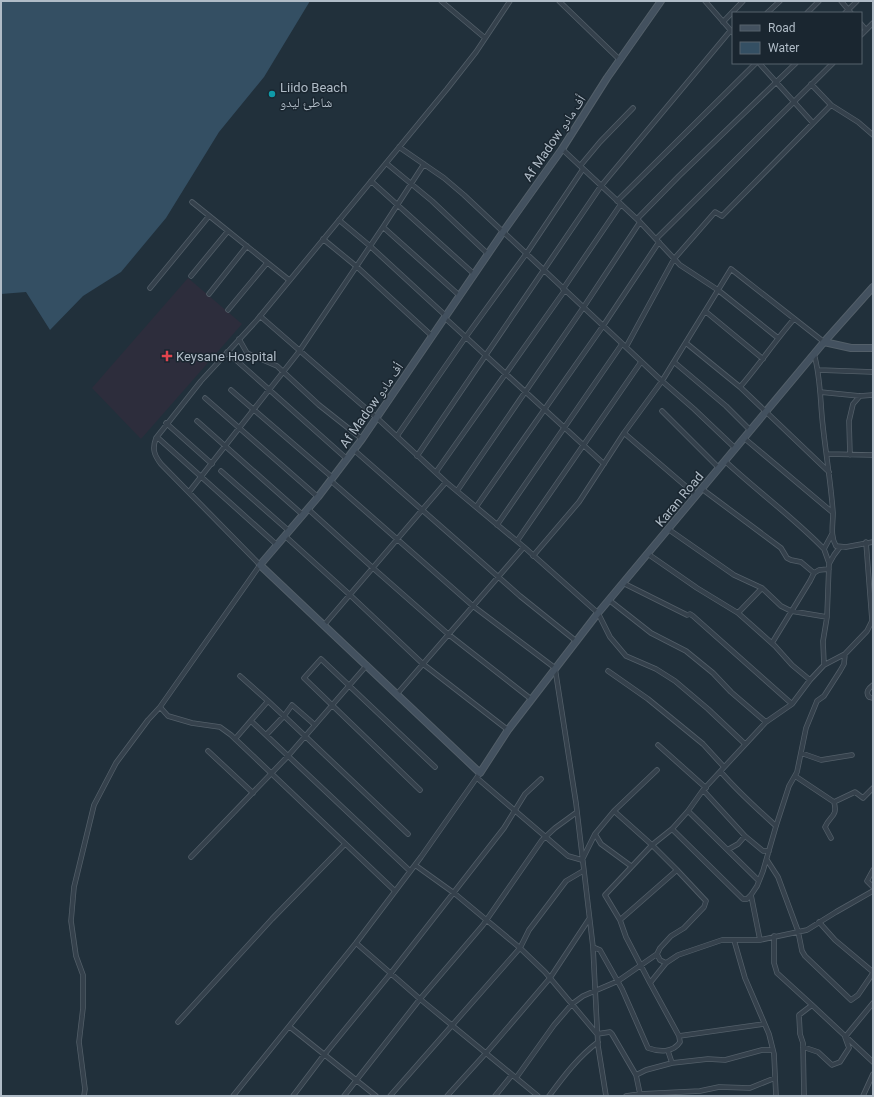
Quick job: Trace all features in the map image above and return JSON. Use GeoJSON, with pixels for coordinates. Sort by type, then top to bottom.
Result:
{"type":"FeatureCollection","features":[{"type":"Feature","properties":{"kind":"street"},"geometry":{"type":"LineString","coordinates":[[441,1],[486,38]]}},
{"type":"Feature","properties":{"kind":"street"},"geometry":{"type":"LineString","coordinates":[[510,1],[486,38],[447,89],[260,316],[201,381],[166,424],[153,446],[157,459],[260,565],[367,665],[515,810],[568,856],[582,860]]}},
{"type":"Feature","properties":{"kind":"street"},"geometry":{"type":"LineString","coordinates":[[559,1],[620,60]]}},
{"type":"Feature","properties":{"kind":"street","name":"Af Madow أف مادو"},"geometry":{"type":"LineString","coordinates":[[260,565],[318,497],[377,418],[474,274],[562,149],[620,60],[662,1]]}},
{"type":"Feature","properties":{"kind":"street"},"geometry":{"type":"LineString","coordinates":[[418,456],[601,186],[732,32],[705,1]]}},
{"type":"Feature","properties":{"kind":"street"},"geometry":{"type":"LineString","coordinates":[[733,12],[743,1]]}},
{"type":"Feature","properties":{"kind":"street"},"geometry":{"type":"LineString","coordinates":[[768,12],[780,1]]}},
{"type":"Feature","properties":{"kind":"street"},"geometry":{"type":"LineString","coordinates":[[808,12],[819,1]]}},
{"type":"Feature","properties":{"kind":"street"},"geometry":{"type":"LineString","coordinates":[[841,1],[848,12],[857,1]]}},
{"type":"Feature","properties":{"kind":"street"},"geometry":{"type":"LineString","coordinates":[[723,22],[732,13]]}},
{"type":"Feature","properties":{"kind":"street"},"geometry":{"type":"LineString","coordinates":[[862,34],[873,23]]}},
{"type":"Feature","properties":{"kind":"street"},"geometry":{"type":"LineString","coordinates":[[862,25],[866,30]]}},
{"type":"Feature","properties":{"kind":"street"},"geometry":{"type":"LineString","coordinates":[[617,201],[755,64]]}},
{"type":"Feature","properties":{"kind":"street"},"geometry":{"type":"LineString","coordinates":[[760,64],[813,123]]}},
{"type":"Feature","properties":{"kind":"street"},"geometry":{"type":"LineString","coordinates":[[457,491],[583,308],[639,221],[679,176],[795,64]]}},
{"type":"Feature","properties":{"kind":"street"},"geometry":{"type":"LineString","coordinates":[[476,507],[603,326],[658,241],[832,64]]}},
{"type":"Feature","properties":{"kind":"street"},"geometry":{"type":"LineString","coordinates":[[811,84],[830,105],[858,122],[873,135]]}},
{"type":"Feature","properties":{"kind":"street"},"geometry":{"type":"LineString","coordinates":[[497,525],[564,428],[624,346],[674,258],[715,212],[722,216],[830,105]]}},
{"type":"Feature","properties":{"kind":"street"},"geometry":{"type":"LineString","coordinates":[[397,436],[465,337],[526,254],[600,142],[633,108]]}},
{"type":"Feature","properties":{"kind":"street"},"geometry":{"type":"LineString","coordinates":[[399,147],[444,178],[464,195],[662,382],[694,409],[735,448]]}},
{"type":"Feature","properties":{"kind":"street"},"geometry":{"type":"LineString","coordinates":[[562,149],[639,221],[680,265],[718,290],[778,338]]}},
{"type":"Feature","properties":{"kind":"street"},"geometry":{"type":"LineString","coordinates":[[386,163],[432,201],[488,254]]}},
{"type":"Feature","properties":{"kind":"street"},"geometry":{"type":"LineString","coordinates":[[189,492],[299,350],[424,164]]}},
{"type":"Feature","properties":{"kind":"street"},"geometry":{"type":"LineString","coordinates":[[371,181],[474,274]]}},
{"type":"Feature","properties":{"kind":"street"},"geometry":{"type":"LineString","coordinates":[[192,202],[289,280]]}},
{"type":"Feature","properties":{"kind":"street"},"geometry":{"type":"LineString","coordinates":[[436,472],[564,290],[621,204]]}},
{"type":"Feature","properties":{"kind":"street"},"geometry":{"type":"LineString","coordinates":[[150,288],[209,216]]}},
{"type":"Feature","properties":{"kind":"street"},"geometry":{"type":"LineString","coordinates":[[339,220],[370,246],[465,337],[604,464]]}},
{"type":"Feature","properties":{"kind":"street"},"geometry":{"type":"LineString","coordinates":[[383,227],[460,296]]}},
{"type":"Feature","properties":{"kind":"street"},"geometry":{"type":"LineString","coordinates":[[191,276],[228,231]]}},
{"type":"Feature","properties":{"kind":"street"},"geometry":{"type":"LineString","coordinates":[[323,239],[356,266],[432,336]]}},
{"type":"Feature","properties":{"kind":"street"},"geometry":{"type":"LineString","coordinates":[[209,294],[247,246]]}},
{"type":"Feature","properties":{"kind":"street"},"geometry":{"type":"LineString","coordinates":[[228,310],[267,263]]}},
{"type":"Feature","properties":{"kind":"street"},"geometry":{"type":"LineString","coordinates":[[533,556],[579,502],[624,433],[662,382],[731,269],[824,342],[851,348],[873,348]]}},
{"type":"Feature","properties":{"kind":"street","name":"Karan Road"},"geometry":{"type":"LineString","coordinates":[[479,776],[508,730],[598,613],[824,342],[870,294],[873,287]]}},
{"type":"Feature","properties":{"kind":"street"},"geometry":{"type":"LineString","coordinates":[[705,311],[763,359]]}},
{"type":"Feature","properties":{"kind":"street"},"geometry":{"type":"LineString","coordinates":[[260,316],[377,418],[446,482],[524,547],[598,613],[610,637],[626,656],[656,669],[675,681],[708,709],[745,744]]}},
{"type":"Feature","properties":{"kind":"street"},"geometry":{"type":"LineString","coordinates":[[740,388],[794,319]]}},
{"type":"Feature","properties":{"kind":"street"},"geometry":{"type":"LineString","coordinates":[[239,339],[247,353],[276,366],[283,371],[319,405],[362,439]]}},
{"type":"Feature","properties":{"kind":"street"},"geometry":{"type":"LineString","coordinates":[[686,343],[740,388],[829,472]]}},
{"type":"Feature","properties":{"kind":"street"},"geometry":{"type":"LineString","coordinates":[[227,352],[347,459]]}},
{"type":"Feature","properties":{"kind":"street"},"geometry":{"type":"LineString","coordinates":[[814,354],[818,370],[829,472],[833,512],[833,542],[836,546],[840,547],[873,542]]}},
{"type":"Feature","properties":{"kind":"street"},"geometry":{"type":"LineString","coordinates":[[516,541],[641,362]]}},
{"type":"Feature","properties":{"kind":"street"},"geometry":{"type":"LineString","coordinates":[[674,362],[726,406],[750,430]]}},
{"type":"Feature","properties":{"kind":"street"},"geometry":{"type":"LineString","coordinates":[[818,370],[873,372]]}},
{"type":"Feature","properties":{"kind":"street"},"geometry":{"type":"LineString","coordinates":[[230,390],[332,479],[397,540],[473,606],[556,668],[577,812],[593,947],[597,1034],[606,1096]]}},
{"type":"Feature","properties":{"kind":"street"},"geometry":{"type":"LineString","coordinates":[[820,392],[860,396],[873,395]]}},
{"type":"Feature","properties":{"kind":"street"},"geometry":{"type":"LineString","coordinates":[[850,455],[849,421],[853,404],[860,396]]}},
{"type":"Feature","properties":{"kind":"street"},"geometry":{"type":"LineString","coordinates":[[206,398],[318,497]]}},
{"type":"Feature","properties":{"kind":"street"},"geometry":{"type":"LineString","coordinates":[[662,411],[719,468]]}},
{"type":"Feature","properties":{"kind":"street"},"geometry":{"type":"LineString","coordinates":[[197,421],[303,515]]}},
{"type":"Feature","properties":{"kind":"street"},"geometry":{"type":"LineString","coordinates":[[166,424],[212,464]]}},
{"type":"Feature","properties":{"kind":"street"},"geometry":{"type":"LineString","coordinates":[[624,433],[696,495]]}},
{"type":"Feature","properties":{"kind":"street"},"geometry":{"type":"LineString","coordinates":[[157,437],[277,545]]}},
{"type":"Feature","properties":{"kind":"street"},"geometry":{"type":"LineString","coordinates":[[744,438],[833,512]]}},
{"type":"Feature","properties":{"kind":"street"},"geometry":{"type":"LineString","coordinates":[[354,450],[520,596],[576,641]]}},
{"type":"Feature","properties":{"kind":"street"},"geometry":{"type":"LineString","coordinates":[[827,454],[873,455]]}},
{"type":"Feature","properties":{"kind":"street"},"geometry":{"type":"LineString","coordinates":[[725,461],[742,478],[799,524],[824,549],[829,566],[827,617],[823,642],[824,665]]}},
{"type":"Feature","properties":{"kind":"street"},"geometry":{"type":"LineString","coordinates":[[221,471],[423,664],[508,730]]}},
{"type":"Feature","properties":{"kind":"street"},"geometry":{"type":"LineString","coordinates":[[324,625],[446,482]]}},
{"type":"Feature","properties":{"kind":"street"},"geometry":{"type":"LineString","coordinates":[[702,489],[781,548],[787,558],[801,562],[814,573]]}},
{"type":"Feature","properties":{"kind":"street"},"geometry":{"type":"LineString","coordinates":[[308,509],[448,634],[531,700]]}},
{"type":"Feature","properties":{"kind":"street"},"geometry":{"type":"LineString","coordinates":[[668,529],[734,575],[762,588],[781,606],[792,611],[827,617]]}},
{"type":"Feature","properties":{"kind":"street"},"geometry":{"type":"LineString","coordinates":[[824,549],[832,534]]}},
{"type":"Feature","properties":{"kind":"street"},"geometry":{"type":"LineString","coordinates":[[593,947],[600,950],[618,981],[648,1048],[657,1051],[668,1050],[677,1046],[680,1042],[679,1036],[626,937],[620,920],[605,895],[652,845],[672,829],[688,811],[704,789],[766,722],[792,704],[810,680],[824,665],[845,654],[867,631],[873,619],[866,542]]}},
{"type":"Feature","properties":{"kind":"street"},"geometry":{"type":"LineString","coordinates":[[397,694],[524,547]]}},
{"type":"Feature","properties":{"kind":"street"},"geometry":{"type":"LineString","coordinates":[[772,643],[814,573],[829,566],[834,554],[840,547]]}},
{"type":"Feature","properties":{"kind":"street"},"geometry":{"type":"LineString","coordinates":[[648,554],[697,588],[738,613],[772,643],[792,665],[810,680]]}},
{"type":"Feature","properties":{"kind":"street"},"geometry":{"type":"LineString","coordinates":[[84,1096],[85,1089],[79,1042],[83,1008],[83,975],[76,956],[72,921],[74,887],[94,805],[116,763],[148,720],[160,708],[260,565]]}},
{"type":"Feature","properties":{"kind":"street"},"geometry":{"type":"LineString","coordinates":[[623,583],[686,615],[690,614],[694,616],[792,704]]}},
{"type":"Feature","properties":{"kind":"street"},"geometry":{"type":"LineString","coordinates":[[738,613],[762,588]]}},
{"type":"Feature","properties":{"kind":"street"},"geometry":{"type":"LineString","coordinates":[[609,600],[651,633],[686,651],[713,673],[731,692],[766,722]]}},
{"type":"Feature","properties":{"kind":"street"},"geometry":{"type":"LineString","coordinates":[[672,829],[743,899],[747,899],[751,895],[760,881],[789,786],[797,772],[806,728],[817,701],[824,696],[844,664],[845,654]]}},
{"type":"Feature","properties":{"kind":"street"},"geometry":{"type":"LineString","coordinates":[[420,790],[304,678],[321,659],[435,767]]}},
{"type":"Feature","properties":{"kind":"street"},"geometry":{"type":"LineString","coordinates":[[191,857],[288,756],[367,665]]}},
{"type":"Feature","properties":{"kind":"street"},"geometry":{"type":"LineString","coordinates":[[608,671],[648,699],[703,744],[737,790],[744,795],[750,804],[756,807],[776,826]]}},
{"type":"Feature","properties":{"kind":"street"},"geometry":{"type":"LineString","coordinates":[[240,676],[408,834]]}},
{"type":"Feature","properties":{"kind":"street"},"geometry":{"type":"LineString","coordinates":[[873,685],[868,689],[869,697],[873,698]]}},
{"type":"Feature","properties":{"kind":"street"},"geometry":{"type":"LineString","coordinates":[[235,739],[268,701]]}},
{"type":"Feature","properties":{"kind":"street"},"geometry":{"type":"LineString","coordinates":[[266,735],[292,705],[315,725]]}},
{"type":"Feature","properties":{"kind":"street"},"geometry":{"type":"LineString","coordinates":[[160,708],[168,716],[192,723],[220,727],[231,735],[395,892]]}},
{"type":"Feature","properties":{"kind":"street"},"geometry":{"type":"LineString","coordinates":[[250,721],[410,871]]}},
{"type":"Feature","properties":{"kind":"street"},"geometry":{"type":"LineString","coordinates":[[658,745],[704,789],[745,836],[763,851],[769,851]]}},
{"type":"Feature","properties":{"kind":"street"},"geometry":{"type":"LineString","coordinates":[[208,751],[253,793]]}},
{"type":"Feature","properties":{"kind":"street"},"geometry":{"type":"LineString","coordinates":[[801,753],[821,760],[852,756]]}},
{"type":"Feature","properties":{"kind":"street"},"geometry":{"type":"LineString","coordinates":[[582,860],[595,834],[614,812],[657,770]]}},
{"type":"Feature","properties":{"kind":"street"},"geometry":{"type":"LineString","coordinates":[[233,1096],[356,943],[415,865],[479,776]]}},
{"type":"Feature","properties":{"kind":"street"},"geometry":{"type":"LineString","coordinates":[[794,776],[834,802],[836,810],[834,816],[830,818],[825,827],[830,838]]}},
{"type":"Feature","properties":{"kind":"street"},"geometry":{"type":"LineString","coordinates":[[293,1096],[504,828],[525,794],[541,779]]}},
{"type":"Feature","properties":{"kind":"street"},"geometry":{"type":"LineString","coordinates":[[834,802],[855,792],[863,798],[873,788]]}},
{"type":"Feature","properties":{"kind":"street"},"geometry":{"type":"LineString","coordinates":[[688,811],[760,881]]}},
{"type":"Feature","properties":{"kind":"street"},"geometry":{"type":"LineString","coordinates":[[344,1096],[420,999],[487,920],[542,840],[555,828],[577,812]]}},
{"type":"Feature","properties":{"kind":"street"},"geometry":{"type":"LineString","coordinates":[[495,1096],[514,1076],[572,1004],[595,990],[618,981],[657,954],[660,948],[671,936],[684,928],[706,904],[706,901],[678,870],[614,812]]}},
{"type":"Feature","properties":{"kind":"street"},"geometry":{"type":"LineString","coordinates":[[595,834],[600,844],[631,866]]}},
{"type":"Feature","properties":{"kind":"street"},"geometry":{"type":"LineString","coordinates":[[728,849],[738,844],[745,836]]}},
{"type":"Feature","properties":{"kind":"street"},"geometry":{"type":"LineString","coordinates":[[178,1022],[272,919],[345,844]]}},
{"type":"Feature","properties":{"kind":"street"},"geometry":{"type":"LineString","coordinates":[[767,860],[778,877],[798,931],[800,946],[805,956],[851,1000],[858,995],[873,973],[835,940],[819,922]]}},
{"type":"Feature","properties":{"kind":"street"},"geometry":{"type":"LineString","coordinates":[[415,865],[454,893],[520,948],[550,978],[597,1034]]}},
{"type":"Feature","properties":{"kind":"street"},"geometry":{"type":"LineString","coordinates":[[620,920],[678,870]]}},
{"type":"Feature","properties":{"kind":"street"},"geometry":{"type":"LineString","coordinates":[[873,870],[867,881],[873,887]]}},
{"type":"Feature","properties":{"kind":"street"},"geometry":{"type":"LineString","coordinates":[[390,1096],[520,948],[529,930],[566,881],[584,871]]}},
{"type":"Feature","properties":{"kind":"street"},"geometry":{"type":"LineString","coordinates":[[650,983],[666,963],[678,955],[722,940],[760,940],[807,930],[873,892]]}},
{"type":"Feature","properties":{"kind":"street"},"geometry":{"type":"LineString","coordinates":[[751,895],[760,940]]}},
{"type":"Feature","properties":{"kind":"street"},"geometry":{"type":"LineString","coordinates":[[447,1096],[550,978],[589,919]]}},
{"type":"Feature","properties":{"kind":"street"},"geometry":{"type":"LineString","coordinates":[[774,936],[774,963],[777,973],[873,1062]]}},
{"type":"Feature","properties":{"kind":"street"},"geometry":{"type":"LineString","coordinates":[[734,940],[745,978],[769,1034],[773,1050],[776,1096]]}},
{"type":"Feature","properties":{"kind":"street"},"geometry":{"type":"LineString","coordinates":[[356,943],[420,999],[538,1096]]}},
{"type":"Feature","properties":{"kind":"street"},"geometry":{"type":"LineString","coordinates":[[657,954],[660,960],[666,963]]}},
{"type":"Feature","properties":{"kind":"street"},"geometry":{"type":"LineString","coordinates":[[845,1037],[873,1003]]}},
{"type":"Feature","properties":{"kind":"street"},"geometry":{"type":"LineString","coordinates":[[804,1096],[803,1047],[800,1034],[799,1015],[812,1005]]}},
{"type":"Feature","properties":{"kind":"street"},"geometry":{"type":"LineString","coordinates":[[679,1036],[764,1024]]}},
{"type":"Feature","properties":{"kind":"street"},"geometry":{"type":"LineString","coordinates":[[290,1027],[376,1096]]}},
{"type":"Feature","properties":{"kind":"street"},"geometry":{"type":"LineString","coordinates":[[597,1034],[610,1032],[636,1075],[640,1094]]}},
{"type":"Feature","properties":{"kind":"street"},"geometry":{"type":"LineString","coordinates":[[803,1047],[818,1052],[832,1065],[840,1062],[849,1048],[845,1037]]}},
{"type":"Feature","properties":{"kind":"street"},"geometry":{"type":"LineString","coordinates":[[549,1096],[573,1064],[585,1051],[598,1042]]}},
{"type":"Feature","properties":{"kind":"street"},"geometry":{"type":"LineString","coordinates":[[668,1050],[672,1063]]}},
{"type":"Feature","properties":{"kind":"street"},"geometry":{"type":"LineString","coordinates":[[636,1075],[646,1070],[672,1063],[708,1059],[725,1060],[762,1050],[773,1050]]}},
{"type":"Feature","properties":{"kind":"street"},"geometry":{"type":"LineString","coordinates":[[863,1096],[873,1074]]}},
{"type":"Feature","properties":{"kind":"street"},"geometry":{"type":"LineString","coordinates":[[626,1096],[700,1091],[719,1087],[750,1088],[775,1078]]}},
{"type":"Feature","properties":{"kind":"shaded area","name":"Keysane Hospital"},"geometry":{"type":"Polygon","coordinates":[[[188,278],[242,324],[141,439],[92,388],[188,278]]]}},
{"type":"Feature","properties":{"kind":"water"},"geometry":{"type":"Polygon","coordinates":[[[1,1],[310,1],[264,77],[219,132],[166,218],[121,272],[83,296],[50,330],[26,292],[1,294],[1,1]]]}},
{"type":"Feature","properties":{"kind":"place","name":"Liido Beach شاطئ ليدو"},"geometry":{"type":"Point","coordinates":[272,94]}},
{"type":"Feature","properties":{"kind":"place","name":"Keysane Hospital"},"geometry":{"type":"Point","coordinates":[167,356]}}]}
